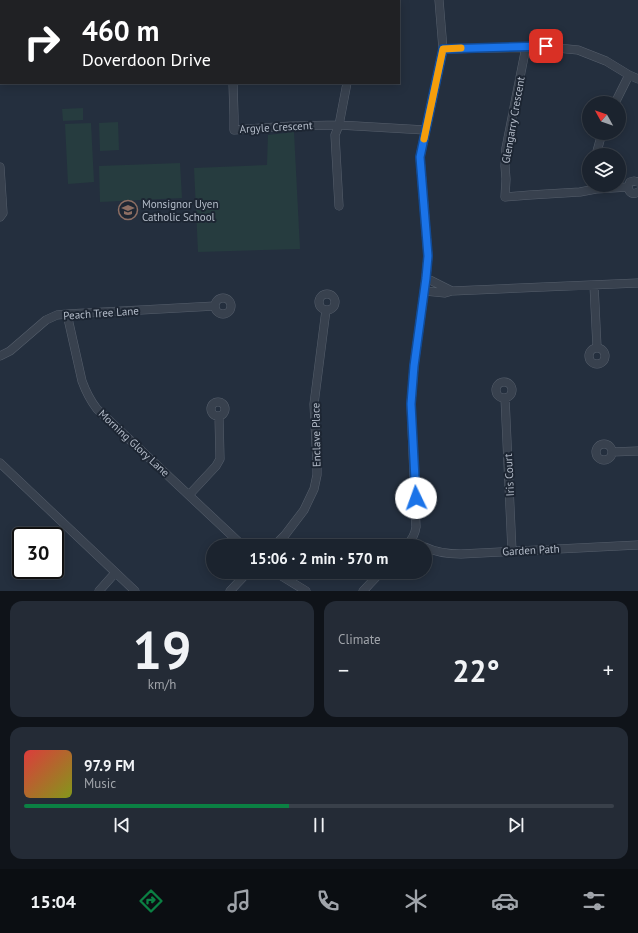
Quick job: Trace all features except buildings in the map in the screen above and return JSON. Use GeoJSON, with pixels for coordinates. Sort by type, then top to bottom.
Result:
{"type":"FeatureCollection","features":[{"type":"Feature","properties":{"kind":"street"},"geometry":{"type":"LineString","coordinates":[[412,539],[415,535],[416,528],[411,404],[414,366],[425,291],[428,256],[420,157],[443,49],[439,0]]}},
{"type":"Feature","properties":{"kind":"street"},"geometry":{"type":"LineString","coordinates":[[443,49],[546,46],[578,50],[606,61],[629,76],[638,79]]}},
{"type":"Feature","properties":{"kind":"street","name":"Glengarry Crescent"},"geometry":{"type":"LineString","coordinates":[[526,47],[506,148],[505,197],[582,191]]}},
{"type":"Feature","properties":{"kind":"street"},"geometry":{"type":"LineString","coordinates":[[619,96],[629,76]]}},
{"type":"Feature","properties":{"kind":"street","name":"Argyle Crescent"},"geometry":{"type":"LineString","coordinates":[[233,84],[234,130],[339,124],[425,130]]}},
{"type":"Feature","properties":{"kind":"street"},"geometry":{"type":"LineString","coordinates":[[339,206],[335,135],[339,124],[347,84]]}},
{"type":"Feature","properties":{"kind":"street"},"geometry":{"type":"LineString","coordinates":[[0,167],[3,213],[0,216]]}},
{"type":"Feature","properties":{"kind":"street","name":"Glengarry Crescent"},"geometry":{"type":"LineString","coordinates":[[628,187],[632,181],[638,182]]}},
{"type":"Feature","properties":{"kind":"street"},"geometry":{"type":"LineString","coordinates":[[628,187],[631,193],[635,194],[638,192]]}},
{"type":"Feature","properties":{"kind":"street"},"geometry":{"type":"LineString","coordinates":[[426,278],[452,291]]}},
{"type":"Feature","properties":{"kind":"street"},"geometry":{"type":"LineString","coordinates":[[425,291],[445,293],[452,291],[638,283]]}},
{"type":"Feature","properties":{"kind":"street"},"geometry":{"type":"LineString","coordinates":[[594,285],[597,347]]}},
{"type":"Feature","properties":{"kind":"street","name":"Peach Tree Lane"},"geometry":{"type":"LineString","coordinates":[[0,356],[10,351],[46,320],[57,316],[67,314],[215,306]]}},
{"type":"Feature","properties":{"kind":"street","name":"Enclave Place"},"geometry":{"type":"LineString","coordinates":[[280,539],[296,522],[304,510],[314,489],[316,463],[314,404],[326,310]]}},
{"type":"Feature","properties":{"kind":"street","name":"Morning Glory Lane"},"geometry":{"type":"LineString","coordinates":[[67,314],[82,381],[90,400],[97,409],[236,539]]}},
{"type":"Feature","properties":{"kind":"street","name":"Iris Court"},"geometry":{"type":"LineString","coordinates":[[505,398],[512,551]]}},
{"type":"Feature","properties":{"kind":"street"},"geometry":{"type":"LineString","coordinates":[[189,495],[216,466],[220,459],[219,416]]}},
{"type":"Feature","properties":{"kind":"street"},"geometry":{"type":"LineString","coordinates":[[612,452],[638,451]]}},
{"type":"Feature","properties":{"kind":"street"},"geometry":{"type":"LineString","coordinates":[[0,463],[135,591]]}},
{"type":"Feature","properties":{"kind":"street","name":"Garden Path"},"geometry":{"type":"LineString","coordinates":[[432,550],[448,554],[638,545]]}},
{"type":"Feature","properties":{"kind":"street"},"geometry":{"type":"LineString","coordinates":[[98,591],[115,573]]}},
{"type":"Feature","properties":{"kind":"street"},"geometry":{"type":"LineString","coordinates":[[230,591],[241,579]]}},
{"type":"Feature","properties":{"kind":"street"},"geometry":{"type":"LineString","coordinates":[[287,579],[306,591]]}},
{"type":"Feature","properties":{"kind":"street"},"geometry":{"type":"LineString","coordinates":[[363,591],[374,579]]}},
{"type":"Feature","properties":{"kind":"green space"},"geometry":{"type":"Polygon","coordinates":[[[83,108],[83,120],[63,121],[62,109],[83,108]]]}},
{"type":"Feature","properties":{"kind":"green space"},"geometry":{"type":"Polygon","coordinates":[[[118,122],[119,150],[100,151],[99,123],[118,122]]]}},
{"type":"Feature","properties":{"kind":"green space"},"geometry":{"type":"Polygon","coordinates":[[[91,123],[94,182],[68,184],[65,124],[91,123]]]}},
{"type":"Feature","properties":{"kind":"green space"},"geometry":{"type":"Polygon","coordinates":[[[294,132],[300,249],[198,252],[194,168],[267,165],[268,135],[294,132]]]}},
{"type":"Feature","properties":{"kind":"green space"},"geometry":{"type":"Polygon","coordinates":[[[180,163],[182,198],[100,202],[99,166],[180,163]]]}},
{"type":"Feature","properties":{"kind":"slow traffic"},"geometry":{"type":"LineString","coordinates":[[424,139],[443,49],[461,48]]}},
{"type":"Feature","properties":{"kind":"place","name":"Monsignor Uyen Catholic School"},"geometry":{"type":"Point","coordinates":[128,210]}},
{"type":"Feature","properties":{"kind":"route"},"geometry":{"type":"LineString","coordinates":[[416,498],[411,404],[414,366],[428,256],[420,157],[443,49],[546,46]]}}]}
